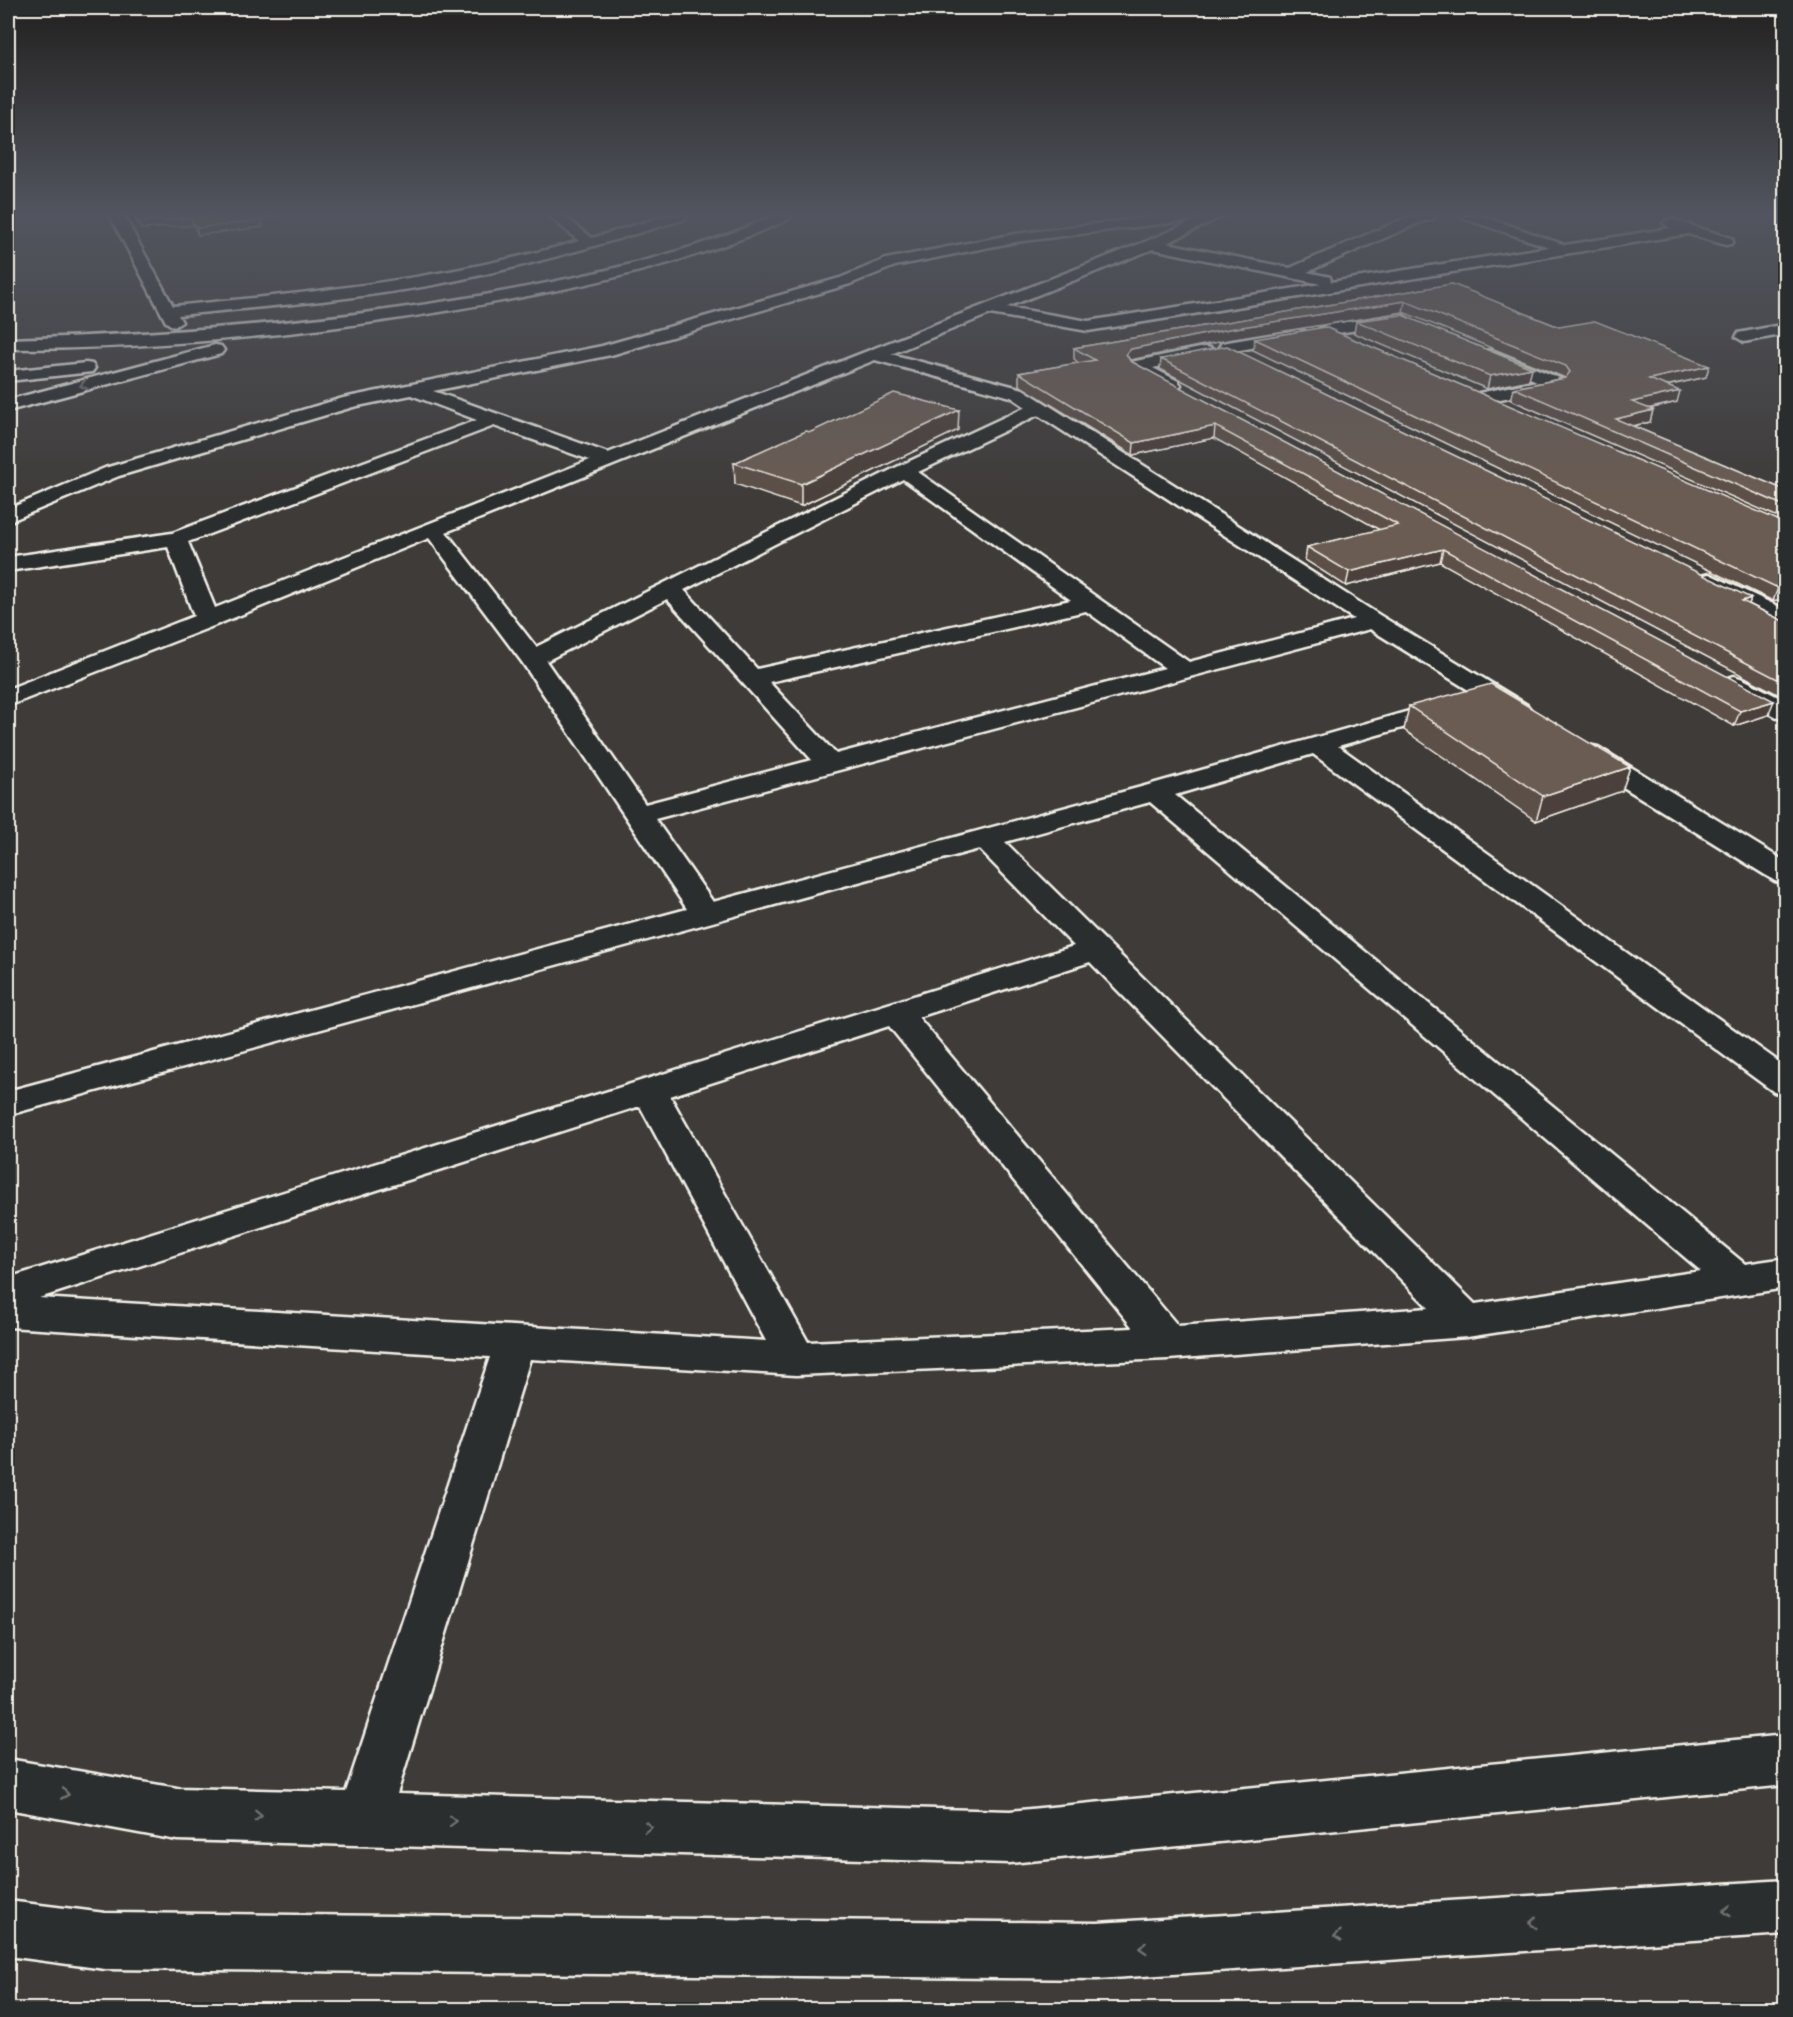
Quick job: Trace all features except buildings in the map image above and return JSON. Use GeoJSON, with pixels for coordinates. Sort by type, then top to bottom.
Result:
{"type":"FeatureCollection","features":[{"type":"Feature","properties":{"kind":"street"},"geometry":{"type":"LineString","coordinates":[[168,310],[171,316]]}},
{"type":"Feature","properties":{"kind":"street"},"geometry":{"type":"LineString","coordinates":[[171,316],[216,310]]}},
{"type":"Feature","properties":{"kind":"street"},"geometry":{"type":"LineString","coordinates":[[8,328],[171,316],[313,310]]}},
{"type":"Feature","properties":{"kind":"street"},"geometry":{"type":"LineString","coordinates":[[8,344],[113,341],[324,324],[419,310]]}},
{"type":"Feature","properties":{"kind":"street"},"geometry":{"type":"LineString","coordinates":[[8,516],[112,472],[350,402],[605,351],[745,310]]}},
{"type":"Feature","properties":{"kind":"street"},"geometry":{"type":"LineString","coordinates":[[8,698],[986,310]]}},
{"type":"Feature","properties":{"kind":"street"},"geometry":{"type":"LineString","coordinates":[[996,310],[1088,326],[1185,310]]}},
{"type":"Feature","properties":{"kind":"street"},"geometry":{"type":"LineString","coordinates":[[1188,394],[1136,366],[1326,330],[1402,319],[1413,323]]}},
{"type":"Feature","properties":{"kind":"street"},"geometry":{"type":"LineString","coordinates":[[8,406],[180,358],[324,324]]}},
{"type":"Feature","properties":{"kind":"street"},"geometry":{"type":"LineString","coordinates":[[1744,337],[1785,328]]}},
{"type":"Feature","properties":{"kind":"street"},"geometry":{"type":"LineString","coordinates":[[1326,330],[1358,344]]}},
{"type":"Feature","properties":{"kind":"street"},"geometry":{"type":"LineString","coordinates":[[8,356],[113,341]]}},
{"type":"Feature","properties":{"kind":"street"},"geometry":{"type":"LineString","coordinates":[[1228,347],[1260,363]]}},
{"type":"Feature","properties":{"kind":"street"},"geometry":{"type":"LineString","coordinates":[[1479,351],[1556,383],[1485,397]]}},
{"type":"Feature","properties":{"kind":"street"},"geometry":{"type":"LineString","coordinates":[[873,354],[1017,393],[1373,621],[1533,720]]}},
{"type":"Feature","properties":{"kind":"street"},"geometry":{"type":"LineString","coordinates":[[8,376],[180,358]]}},
{"type":"Feature","properties":{"kind":"street"},"geometry":{"type":"LineString","coordinates":[[1464,388],[1517,412]]}},
{"type":"Feature","properties":{"kind":"street"},"geometry":{"type":"LineString","coordinates":[[417,390],[494,420],[610,460]]}},
{"type":"Feature","properties":{"kind":"street"},"geometry":{"type":"LineString","coordinates":[[532,658],[904,471],[1038,408]]}},
{"type":"Feature","properties":{"kind":"street"},"geometry":{"type":"LineString","coordinates":[[8,564],[176,539],[494,420]]}},
{"type":"Feature","properties":{"kind":"street"},"geometry":{"type":"LineString","coordinates":[[904,471],[1184,670]]}},
{"type":"Feature","properties":{"kind":"street"},"geometry":{"type":"LineString","coordinates":[[434,530],[532,658],[706,914]]}},
{"type":"Feature","properties":{"kind":"street"},"geometry":{"type":"LineString","coordinates":[[176,539],[208,620]]}},
{"type":"Feature","properties":{"kind":"street"},"geometry":{"type":"LineString","coordinates":[[1689,572],[1785,619]]}},
{"type":"Feature","properties":{"kind":"street"},"geometry":{"type":"LineString","coordinates":[[670,589],[830,764]]}},
{"type":"Feature","properties":{"kind":"street"},"geometry":{"type":"LineString","coordinates":[[752,678],[1090,603]]}},
{"type":"Feature","properties":{"kind":"street"},"geometry":{"type":"LineString","coordinates":[[640,814],[1373,621]]}},
{"type":"Feature","properties":{"kind":"street"},"geometry":{"type":"LineString","coordinates":[[1712,673],[1785,712]]}},
{"type":"Feature","properties":{"kind":"street"},"geometry":{"type":"LineString","coordinates":[[8,1103],[1155,792],[1492,695]]}},
{"type":"Feature","properties":{"kind":"street"},"geometry":{"type":"LineString","coordinates":[[1317,744],[1785,1084]]}},
{"type":"Feature","properties":{"kind":"street"},"geometry":{"type":"LineString","coordinates":[[1573,745],[1785,875]]}},
{"type":"Feature","properties":{"kind":"street"},"geometry":{"type":"LineString","coordinates":[[1155,792],[1739,1281]]}},
{"type":"Feature","properties":{"kind":"street"},"geometry":{"type":"LineString","coordinates":[[984,837],[1467,1320]]}},
{"type":"Feature","properties":{"kind":"street"},"geometry":{"type":"LineString","coordinates":[[8,1293],[1097,950]]}},
{"type":"Feature","properties":{"kind":"street"},"geometry":{"type":"LineString","coordinates":[[896,1012],[1168,1343]]}},
{"type":"Feature","properties":{"kind":"street"},"geometry":{"type":"LineString","coordinates":[[650,1091],[796,1359]]}},
{"type":"Feature","properties":{"kind":"street"},"geometry":{"type":"LineString","coordinates":[[8,1312],[796,1359],[1168,1343],[1467,1320],[1739,1281],[1785,1272]]}},
{"type":"Feature","properties":{"kind":"street"},"geometry":{"type":"LineString","coordinates":[[363,1819],[515,1342]]}},
{"type":"Feature","properties":{"kind":"street"},"geometry":{"type":"LineString","coordinates":[[8,1784],[177,1814],[1010,1837],[1785,1760]]}},
{"type":"Feature","properties":{"kind":"street"},"geometry":{"type":"LineString","coordinates":[[8,1929],[105,1941],[1097,1951],[1785,1907]]}}]}
